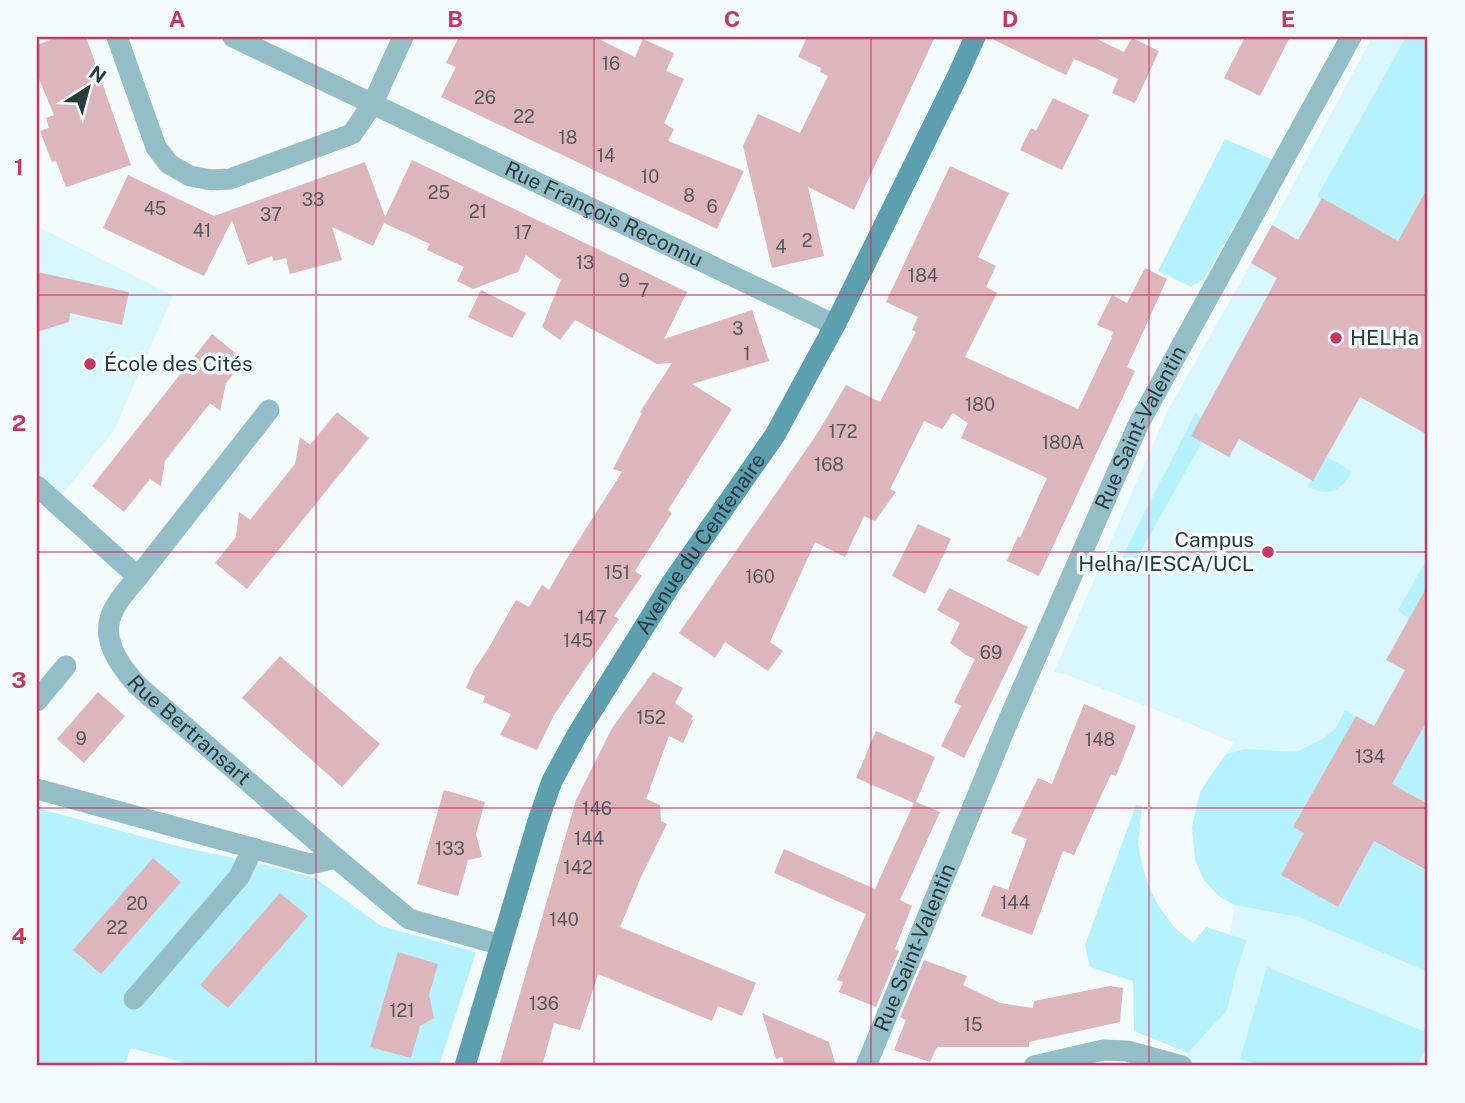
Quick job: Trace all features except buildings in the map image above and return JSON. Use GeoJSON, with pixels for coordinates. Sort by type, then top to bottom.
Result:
{"type":"FeatureCollection","features":[{"type":"Feature","properties":{"kind":"main road","name":"Avenue du Centenaire"},"geometry":{"type":"LineString","coordinates":[[465,1066],[538,821],[578,733],[671,584],[775,435],[835,325],[975,37]]}},
{"type":"Feature","properties":{"kind":"street"},"geometry":{"type":"LineString","coordinates":[[117,37],[156,147],[169,164],[190,176],[211,180],[230,179],[352,134],[373,103],[403,37]]}},
{"type":"Feature","properties":{"kind":"street","name":"Rue François Reconnu"},"geometry":{"type":"LineString","coordinates":[[233,37],[835,325]]}},
{"type":"Feature","properties":{"kind":"street","name":"Rue Saint-Valentin"},"geometry":{"type":"LineString","coordinates":[[866,1066],[1009,719],[1138,425],[1351,37]]}},
{"type":"Feature","properties":{"kind":"street"},"geometry":{"type":"LineString","coordinates":[[37,486],[138,577],[270,411]]}},
{"type":"Feature","properties":{"kind":"street","name":"Rue Bertransart"},"geometry":{"type":"LineString","coordinates":[[138,577],[110,619],[109,631],[121,668],[137,685],[409,919],[501,945]]}},
{"type":"Feature","properties":{"kind":"street"},"geometry":{"type":"LineString","coordinates":[[37,701],[66,666]]}},
{"type":"Feature","properties":{"kind":"street"},"geometry":{"type":"LineString","coordinates":[[37,789],[310,864],[336,858]]}},
{"type":"Feature","properties":{"kind":"street"},"geometry":{"type":"LineString","coordinates":[[134,999],[239,877],[253,848]]}},
{"type":"Feature","properties":{"kind":"street"},"geometry":{"type":"LineString","coordinates":[[1034,1066],[1103,1050],[1128,1051],[1182,1066]]}},
{"type":"Feature","properties":{"kind":"shaded area","name":"Campus Helha/IESCA/UCL"},"geometry":{"type":"Polygon","coordinates":[[[1372,37],[1428,37],[1428,1066],[1188,1066],[1188,1053],[1214,1026],[1246,940],[1230,935],[1235,905],[1220,897],[1204,880],[1195,859],[1192,827],[1200,792],[1234,743],[1065,674],[1054,672],[1168,410],[1251,264],[1372,37]]]}},
{"type":"Feature","properties":{"kind":"shaded area"},"geometry":{"type":"Polygon","coordinates":[[[1406,37],[1428,37],[1428,189],[1395,247],[1317,197],[1406,37]]]}},
{"type":"Feature","properties":{"kind":"shaded area"},"geometry":{"type":"Polygon","coordinates":[[[1225,139],[1273,160],[1203,280],[1191,287],[1158,271],[1225,139]]]}},
{"type":"Feature","properties":{"kind":"shaded area","name":"École des Cités"},"geometry":{"type":"Polygon","coordinates":[[[37,226],[173,296],[113,432],[60,497],[37,477],[37,226]]]}},
{"type":"Feature","properties":{"kind":"shaded area"},"geometry":{"type":"Polygon","coordinates":[[[1196,412],[1200,418],[1202,442],[1130,570],[1124,571],[1119,567],[1125,551],[1196,412]]]}},
{"type":"Feature","properties":{"kind":"shaded area"},"geometry":{"type":"Polygon","coordinates":[[[1327,457],[1351,471],[1347,479],[1342,486],[1330,492],[1308,487],[1310,482],[1327,457]]]}},
{"type":"Feature","properties":{"kind":"shaded area"},"geometry":{"type":"Polygon","coordinates":[[[1428,557],[1428,585],[1409,620],[1398,610],[1428,557]]]}},
{"type":"Feature","properties":{"kind":"shaded area"},"geometry":{"type":"Polygon","coordinates":[[[1345,710],[1356,716],[1293,827],[1304,833],[1281,875],[1338,907],[1369,851],[1372,840],[1428,872],[1428,972],[1299,917],[1235,905],[1220,897],[1204,880],[1195,859],[1192,827],[1200,792],[1225,755],[1244,749],[1297,752],[1324,738],[1336,728],[1345,710]]]}},
{"type":"Feature","properties":{"kind":"shaded area"},"geometry":{"type":"Polygon","coordinates":[[[1428,719],[1428,804],[1400,788],[1388,790],[1428,719]]]}},
{"type":"Feature","properties":{"kind":"shaded area"},"geometry":{"type":"Polygon","coordinates":[[[1136,805],[1142,806],[1138,844],[1143,868],[1158,905],[1174,927],[1193,943],[1206,927],[1247,940],[1227,1010],[1188,1053],[1134,1031],[1133,981],[1090,967],[1085,945],[1136,805]]]}},
{"type":"Feature","properties":{"kind":"shaded area"},"geometry":{"type":"Polygon","coordinates":[[[37,808],[177,846],[315,878],[381,926],[476,952],[439,1066],[197,1066],[131,1048],[124,1066],[37,1066],[37,808]]]}},
{"type":"Feature","properties":{"kind":"shaded area"},"geometry":{"type":"Polygon","coordinates":[[[1267,967],[1423,1031],[1428,1019],[1428,1046],[1416,1066],[1263,1066],[1240,1059],[1267,967]]]}},
{"type":"Feature","properties":{"kind":"place","name":"HELHa"},"geometry":{"type":"Point","coordinates":[1336,338]}},
{"type":"Feature","properties":{"kind":"place","name":"École des Cités"},"geometry":{"type":"Point","coordinates":[90,364]}},
{"type":"Feature","properties":{"kind":"place","name":"Campus Helha/IESCA/UCL"},"geometry":{"type":"Point","coordinates":[1268,552]}}]}
